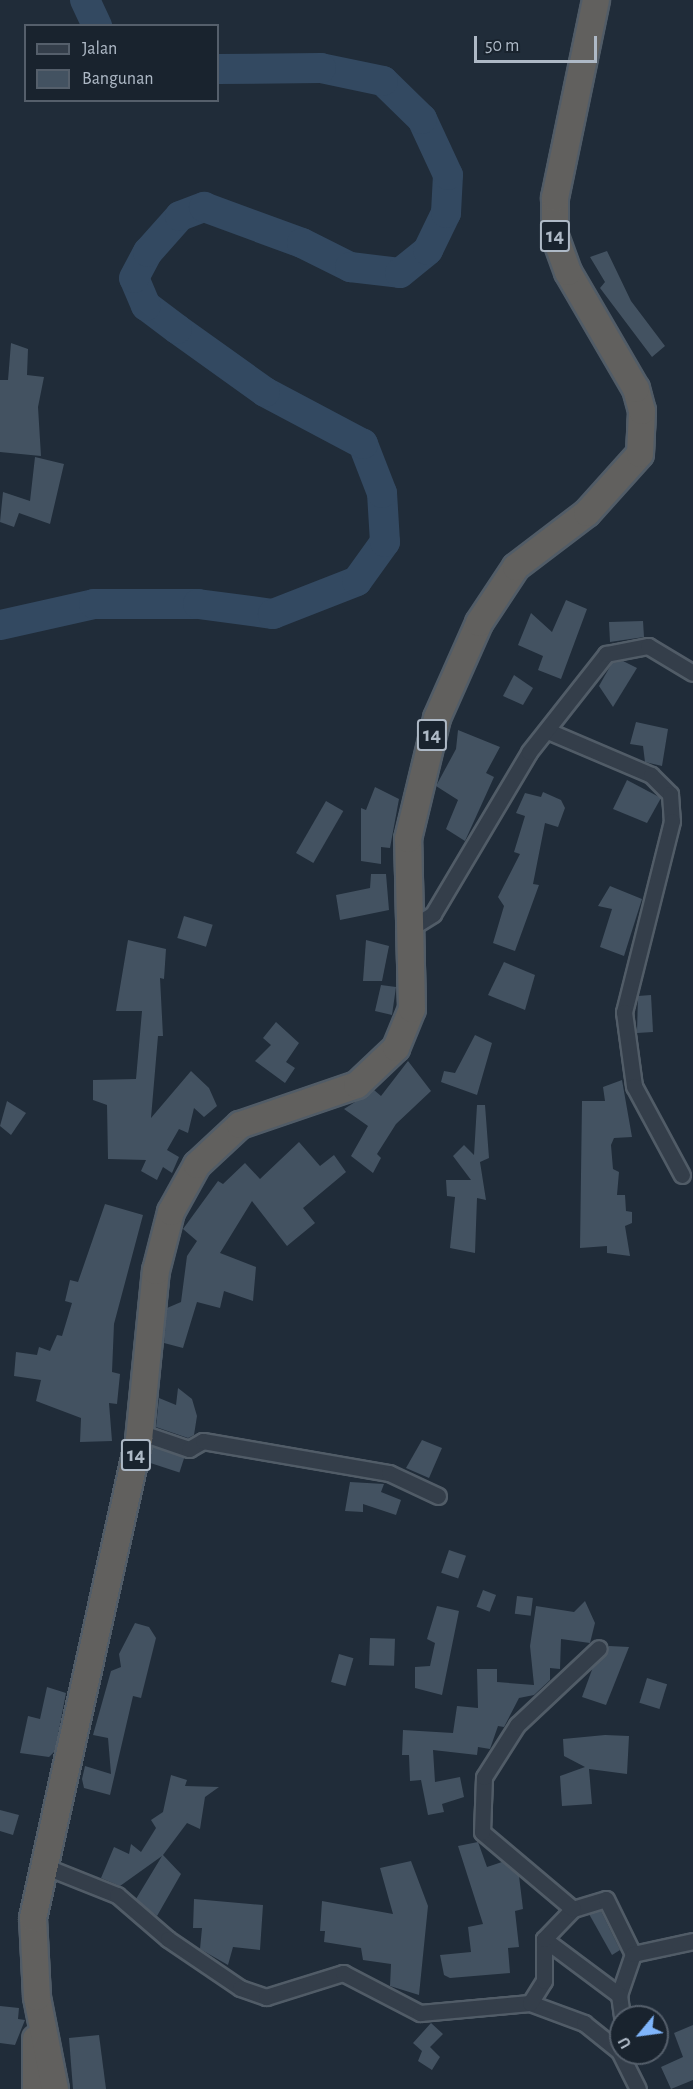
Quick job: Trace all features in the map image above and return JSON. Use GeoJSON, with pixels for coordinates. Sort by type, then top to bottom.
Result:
{"type":"FeatureCollection","features":[{"type":"Feature","properties":{"kind":"highway","name":"14"},"geometry":{"type":"LineString","coordinates":[[55,2089],[40,2021],[30,1941],[44,1866],[139,1432],[156,1271],[171,1212],[197,1165],[240,1125],[357,1085],[382,1067],[412,1009],[411,816],[447,696],[479,623],[516,567],[587,513],[640,454],[642,411],[636,389],[568,272],[555,237],[555,198],[596,0]]}},
{"type":"Feature","properties":{"kind":"highway","name":"14"},"geometry":{"type":"LineString","coordinates":[[36,2089],[40,2021]]}},
{"type":"Feature","properties":{"kind":"street"},"geometry":{"type":"LineString","coordinates":[[411,928],[433,914],[529,752],[548,731],[589,672],[617,649],[648,646],[693,673]]}},
{"type":"Feature","properties":{"kind":"street"},"geometry":{"type":"LineString","coordinates":[[548,731],[651,775],[670,794],[672,821],[624,1012],[634,1086],[682,1175]]}},
{"type":"Feature","properties":{"kind":"street"},"geometry":{"type":"LineString","coordinates":[[139,1432],[189,1449],[203,1441],[389,1473],[438,1496]]}},
{"type":"Feature","properties":{"kind":"street"},"geometry":{"type":"LineString","coordinates":[[573,1909],[482,1832],[484,1777],[517,1725],[599,1648]]}},
{"type":"Feature","properties":{"kind":"street"},"geometry":{"type":"LineString","coordinates":[[44,1866],[117,1895],[204,1964],[240,1988],[266,1997],[343,1973],[402,1999],[420,2013],[530,2003],[584,2024],[609,2037]]}},
{"type":"Feature","properties":{"kind":"street"},"geometry":{"type":"LineString","coordinates":[[530,2003],[544,1981],[544,1939],[573,1909],[606,1899],[633,1954],[619,1995],[620,2005]]}},
{"type":"Feature","properties":{"kind":"street"},"geometry":{"type":"LineString","coordinates":[[544,1939],[619,1995]]}},
{"type":"Feature","properties":{"kind":"street"},"geometry":{"type":"LineString","coordinates":[[633,1954],[693,1941]]}},
{"type":"Feature","properties":{"kind":"street"},"geometry":{"type":"LineString","coordinates":[[629,2065],[638,2089]]}},
{"type":"Feature","properties":{"kind":"building"},"geometry":{"type":"Polygon","coordinates":[[[607,251],[631,301],[665,346],[652,357],[600,288],[605,282],[590,257],[607,251]]]}},
{"type":"Feature","properties":{"kind":"building"},"geometry":{"type":"Polygon","coordinates":[[[11,343],[28,349],[27,375],[44,377],[38,407],[41,456],[0,452],[0,380],[8,380],[11,343]]]}},
{"type":"Feature","properties":{"kind":"building"},"geometry":{"type":"Polygon","coordinates":[[[35,457],[64,464],[50,524],[19,513],[14,527],[0,522],[3,492],[30,501],[35,457]]]}},
{"type":"Feature","properties":{"kind":"building"},"geometry":{"type":"Polygon","coordinates":[[[566,600],[587,609],[561,679],[538,670],[543,656],[518,645],[531,613],[552,632],[566,600]]]}},
{"type":"Feature","properties":{"kind":"building"},"geometry":{"type":"Polygon","coordinates":[[[643,621],[644,637],[610,642],[609,622],[643,621]]]}},
{"type":"Feature","properties":{"kind":"building"},"geometry":{"type":"Polygon","coordinates":[[[623,661],[637,668],[613,707],[599,686],[612,663],[623,661]]]}},
{"type":"Feature","properties":{"kind":"building"},"geometry":{"type":"Polygon","coordinates":[[[514,675],[533,688],[523,705],[503,696],[514,675]]]}},
{"type":"Feature","properties":{"kind":"building"},"geometry":{"type":"Polygon","coordinates":[[[636,722],[668,729],[662,766],[645,762],[643,746],[630,744],[636,722]]]}},
{"type":"Feature","properties":{"kind":"building"},"geometry":{"type":"Polygon","coordinates":[[[458,730],[500,747],[486,773],[494,777],[465,841],[446,829],[458,800],[436,786],[456,749],[458,730]]]}},
{"type":"Feature","properties":{"kind":"building"},"geometry":{"type":"Polygon","coordinates":[[[627,780],[661,798],[647,823],[613,809],[627,780]]]}},
{"type":"Feature","properties":{"kind":"building"},"geometry":{"type":"Polygon","coordinates":[[[375,787],[399,799],[390,848],[381,847],[381,864],[361,861],[361,808],[366,810],[375,787]]]}},
{"type":"Feature","properties":{"kind":"building"},"geometry":{"type":"Polygon","coordinates":[[[543,792],[561,800],[565,808],[558,827],[545,823],[533,884],[539,885],[515,951],[493,943],[504,906],[498,897],[520,854],[514,852],[525,816],[516,813],[525,793],[541,797],[543,792]]]}},
{"type":"Feature","properties":{"kind":"building"},"geometry":{"type":"Polygon","coordinates":[[[326,801],[343,811],[313,863],[296,853],[326,801]]]}},
{"type":"Feature","properties":{"kind":"building"},"geometry":{"type":"Polygon","coordinates":[[[371,874],[386,874],[389,910],[340,920],[336,895],[370,888],[371,874]]]}},
{"type":"Feature","properties":{"kind":"building"},"geometry":{"type":"Polygon","coordinates":[[[610,886],[642,899],[624,956],[600,947],[612,909],[598,906],[610,886]]]}},
{"type":"Feature","properties":{"kind":"building"},"geometry":{"type":"Polygon","coordinates":[[[184,916],[213,925],[206,947],[177,938],[184,916]]]}},
{"type":"Feature","properties":{"kind":"building"},"geometry":{"type":"Polygon","coordinates":[[[128,940],[166,949],[164,979],[160,978],[163,1036],[158,1036],[151,1118],[191,1071],[209,1088],[217,1106],[204,1117],[194,1108],[188,1133],[179,1129],[167,1150],[179,1157],[172,1173],[163,1167],[157,1180],[141,1171],[146,1160],[108,1159],[107,1105],[93,1100],[93,1080],[136,1079],[142,1011],[116,1011],[128,940]]]}},
{"type":"Feature","properties":{"kind":"building"},"geometry":{"type":"Polygon","coordinates":[[[366,940],[389,946],[382,981],[363,981],[366,940]]]}},
{"type":"Feature","properties":{"kind":"building"},"geometry":{"type":"Polygon","coordinates":[[[504,962],[535,975],[525,1010],[488,995],[504,962]]]}},
{"type":"Feature","properties":{"kind":"building"},"geometry":{"type":"Polygon","coordinates":[[[381,985],[396,987],[392,1015],[375,1011],[381,985]]]}},
{"type":"Feature","properties":{"kind":"building"},"geometry":{"type":"Polygon","coordinates":[[[651,995],[653,1032],[637,1033],[638,996],[651,995]]]}},
{"type":"Feature","properties":{"kind":"building"},"geometry":{"type":"Polygon","coordinates":[[[276,1022],[299,1043],[286,1062],[295,1068],[285,1083],[255,1061],[271,1045],[263,1038],[276,1022]]]}},
{"type":"Feature","properties":{"kind":"building"},"geometry":{"type":"Polygon","coordinates":[[[475,1035],[492,1043],[477,1095],[441,1082],[444,1071],[455,1073],[475,1035]]]}},
{"type":"Feature","properties":{"kind":"building"},"geometry":{"type":"Polygon","coordinates":[[[408,1061],[431,1091],[396,1124],[377,1154],[381,1158],[373,1173],[351,1156],[368,1126],[344,1109],[374,1090],[381,1096],[408,1061]]]}},
{"type":"Feature","properties":{"kind":"building"},"geometry":{"type":"Polygon","coordinates":[[[622,1080],[632,1137],[614,1138],[611,1145],[613,1169],[619,1172],[617,1195],[625,1195],[626,1211],[632,1212],[632,1223],[625,1226],[630,1256],[607,1253],[607,1246],[580,1248],[582,1101],[605,1101],[603,1087],[622,1080]]]}},
{"type":"Feature","properties":{"kind":"building"},"geometry":{"type":"Polygon","coordinates":[[[7,1101],[26,1113],[11,1135],[0,1126],[7,1101]]]}},
{"type":"Feature","properties":{"kind":"building"},"geometry":{"type":"Polygon","coordinates":[[[477,1105],[485,1105],[489,1158],[480,1162],[486,1200],[477,1198],[475,1253],[450,1248],[455,1197],[447,1196],[446,1180],[471,1180],[453,1156],[464,1145],[474,1155],[477,1105]]]}},
{"type":"Feature","properties":{"kind":"building"},"geometry":{"type":"Polygon","coordinates":[[[299,1142],[320,1166],[334,1155],[346,1172],[303,1208],[315,1223],[287,1246],[252,1201],[220,1253],[256,1267],[253,1301],[224,1291],[220,1308],[197,1302],[183,1348],[164,1343],[167,1308],[181,1302],[187,1256],[197,1241],[183,1229],[218,1181],[223,1184],[245,1163],[260,1179],[299,1142]]]}},
{"type":"Feature","properties":{"kind":"building"},"geometry":{"type":"Polygon","coordinates":[[[105,1204],[143,1215],[114,1324],[112,1372],[120,1374],[117,1404],[109,1403],[112,1441],[80,1442],[81,1418],[36,1401],[41,1380],[14,1376],[16,1352],[37,1355],[39,1347],[50,1351],[57,1335],[62,1336],[72,1303],[65,1301],[70,1280],[78,1282],[105,1204]]]}},
{"type":"Feature","properties":{"kind":"building"},"geometry":{"type":"Polygon","coordinates":[[[178,1388],[192,1399],[197,1416],[194,1435],[188,1438],[156,1427],[159,1398],[176,1405],[178,1388]]]}},
{"type":"Feature","properties":{"kind":"building"},"geometry":{"type":"Polygon","coordinates":[[[422,1440],[442,1448],[429,1478],[406,1468],[422,1440]]]}},
{"type":"Feature","properties":{"kind":"building"},"geometry":{"type":"Polygon","coordinates":[[[153,1447],[184,1457],[179,1472],[148,1462],[153,1447]]]}},
{"type":"Feature","properties":{"kind":"building"},"geometry":{"type":"Polygon","coordinates":[[[350,1482],[384,1484],[381,1492],[401,1500],[396,1515],[363,1504],[363,1512],[345,1511],[350,1482]]]}},
{"type":"Feature","properties":{"kind":"building"},"geometry":{"type":"Polygon","coordinates":[[[449,1550],[466,1556],[458,1579],[441,1573],[449,1550]]]}},
{"type":"Feature","properties":{"kind":"building"},"geometry":{"type":"Polygon","coordinates":[[[483,1590],[496,1595],[490,1612],[477,1607],[483,1590]]]}},
{"type":"Feature","properties":{"kind":"building"},"geometry":{"type":"Polygon","coordinates":[[[517,1596],[533,1598],[531,1616],[515,1614],[517,1596]]]}},
{"type":"Feature","properties":{"kind":"building"},"geometry":{"type":"Polygon","coordinates":[[[585,1601],[595,1623],[590,1643],[561,1639],[560,1669],[550,1668],[550,1680],[534,1695],[519,1698],[504,1727],[498,1726],[490,1749],[478,1747],[477,1755],[433,1750],[435,1782],[460,1777],[464,1797],[442,1804],[444,1812],[428,1815],[421,1780],[410,1781],[409,1755],[402,1755],[403,1730],[453,1733],[457,1706],[478,1708],[477,1669],[497,1669],[497,1682],[534,1685],[530,1646],[536,1606],[574,1612],[585,1601]]]}},
{"type":"Feature","properties":{"kind":"building"},"geometry":{"type":"Polygon","coordinates":[[[437,1606],[459,1611],[442,1695],[415,1688],[415,1667],[430,1666],[435,1643],[427,1639],[437,1606]]]}},
{"type":"Feature","properties":{"kind":"building"},"geometry":{"type":"Polygon","coordinates":[[[135,1623],[149,1627],[156,1638],[141,1698],[133,1696],[110,1795],[84,1788],[82,1779],[85,1766],[111,1774],[108,1738],[93,1735],[111,1671],[121,1667],[119,1654],[135,1623]]]}},
{"type":"Feature","properties":{"kind":"building"},"geometry":{"type":"Polygon","coordinates":[[[370,1638],[395,1639],[394,1666],[369,1665],[370,1638]]]}},
{"type":"Feature","properties":{"kind":"building"},"geometry":{"type":"Polygon","coordinates":[[[609,1646],[629,1647],[606,1705],[582,1697],[593,1667],[609,1646]]]}},
{"type":"Feature","properties":{"kind":"building"},"geometry":{"type":"Polygon","coordinates":[[[339,1654],[353,1658],[345,1686],[331,1682],[339,1654]]]}},
{"type":"Feature","properties":{"kind":"building"},"geometry":{"type":"Polygon","coordinates":[[[647,1678],[667,1684],[659,1709],[639,1703],[647,1678]]]}},
{"type":"Feature","properties":{"kind":"building"},"geometry":{"type":"Polygon","coordinates":[[[47,1687],[66,1693],[55,1751],[49,1757],[20,1753],[28,1716],[40,1719],[47,1687]]]}},
{"type":"Feature","properties":{"kind":"building"},"geometry":{"type":"Polygon","coordinates":[[[605,1735],[629,1736],[627,1774],[589,1769],[592,1804],[562,1806],[560,1776],[585,1767],[564,1756],[563,1739],[605,1735]]]}},
{"type":"Feature","properties":{"kind":"building"},"geometry":{"type":"Polygon","coordinates":[[[171,1775],[187,1780],[185,1786],[219,1787],[205,1797],[200,1829],[187,1823],[163,1855],[181,1874],[157,1916],[136,1899],[162,1856],[120,1886],[101,1878],[114,1847],[129,1854],[131,1844],[141,1852],[156,1828],[151,1820],[163,1812],[171,1775]]]}},
{"type":"Feature","properties":{"kind":"building"},"geometry":{"type":"Polygon","coordinates":[[[0,1810],[19,1815],[13,1835],[0,1831],[0,1810]]]}},
{"type":"Feature","properties":{"kind":"building"},"geometry":{"type":"Polygon","coordinates":[[[478,1842],[487,1867],[502,1862],[519,1876],[523,1909],[515,1911],[519,1947],[508,1948],[510,1973],[450,1978],[444,1975],[440,1955],[471,1952],[468,1927],[483,1924],[458,1846],[478,1842]]]}},
{"type":"Feature","properties":{"kind":"building"},"geometry":{"type":"Polygon","coordinates":[[[411,1861],[428,1906],[419,1995],[390,1986],[391,1964],[363,1960],[361,1948],[324,1942],[325,1931],[320,1931],[322,1901],[393,1914],[380,1868],[411,1861]]]}},
{"type":"Feature","properties":{"kind":"building"},"geometry":{"type":"Polygon","coordinates":[[[194,1899],[263,1905],[260,1950],[233,1947],[228,1965],[200,1949],[202,1928],[193,1928],[194,1899]]]}},
{"type":"Feature","properties":{"kind":"building"},"geometry":{"type":"Polygon","coordinates":[[[601,1911],[620,1950],[612,1955],[589,1914],[601,1911]]]}},
{"type":"Feature","properties":{"kind":"building"},"geometry":{"type":"Polygon","coordinates":[[[0,2006],[19,2008],[18,2019],[25,2020],[15,2045],[0,2043],[0,2006]]]}},
{"type":"Feature","properties":{"kind":"building"},"geometry":{"type":"Polygon","coordinates":[[[431,2023],[443,2034],[430,2047],[440,2057],[432,2070],[418,2061],[422,2051],[413,2043],[431,2023]]]}},
{"type":"Feature","properties":{"kind":"building"},"geometry":{"type":"Polygon","coordinates":[[[693,2025],[693,2080],[671,2089],[661,2067],[683,2057],[674,2033],[693,2025]]]}},
{"type":"Feature","properties":{"kind":"building"},"geometry":{"type":"Polygon","coordinates":[[[99,2035],[106,2089],[73,2089],[69,2038],[99,2035]]]}},
{"type":"Feature","properties":{"kind":"waterway"},"geometry":{"type":"LineString","coordinates":[[85,0],[96,24]]}},
{"type":"Feature","properties":{"kind":"waterway"},"geometry":{"type":"LineString","coordinates":[[0,625],[94,604],[198,604],[273,614],[357,581],[385,542],[382,493],[363,444],[265,392],[177,329],[146,306],[134,278],[148,252],[180,216],[204,207],[302,243],[350,267],[400,273],[428,250],[446,213],[448,175],[422,119],[383,81],[321,68],[219,69]]}}]}
